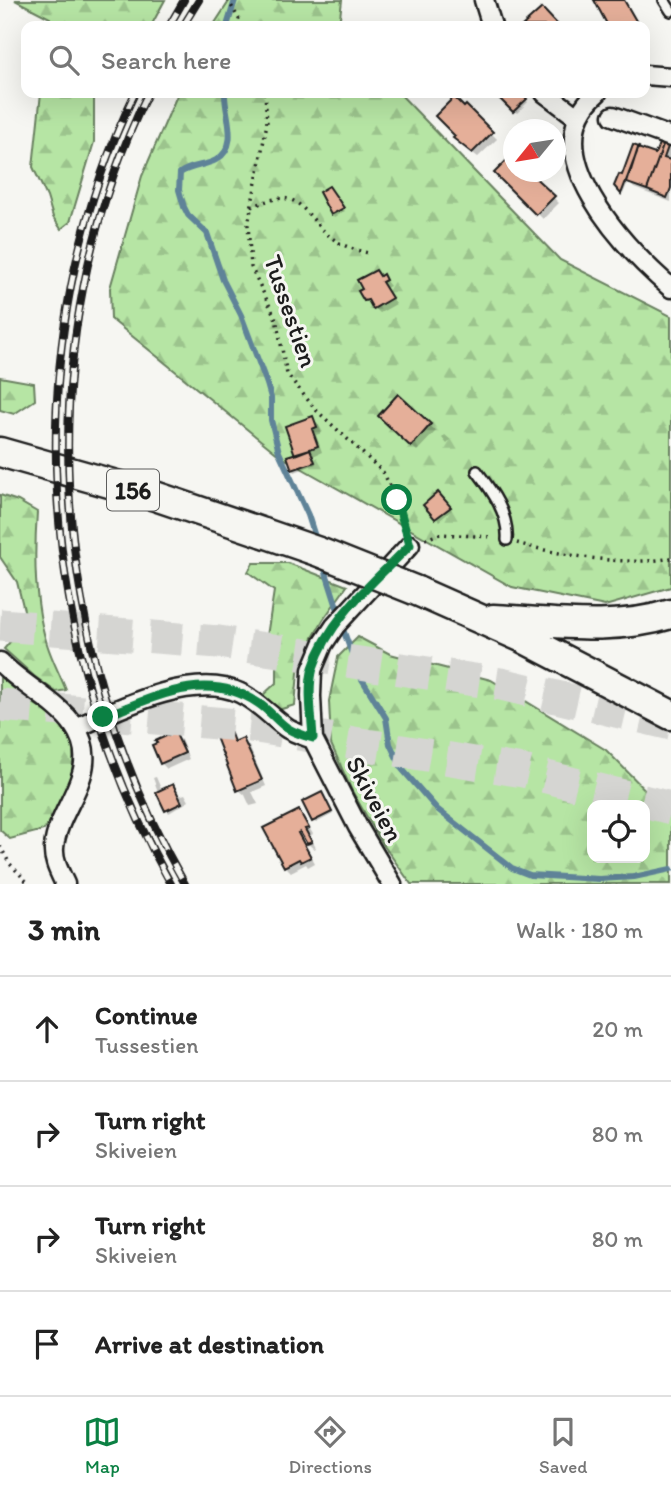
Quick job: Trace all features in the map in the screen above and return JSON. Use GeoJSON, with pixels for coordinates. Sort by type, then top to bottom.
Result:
{"type":"FeatureCollection","features":[{"type":"Feature","properties":{"kind":"main road","name":"156"},"geometry":{"type":"LineString","coordinates":[[0,452],[155,496],[319,552],[480,619],[578,665],[671,715]]}},
{"type":"Feature","properties":{"kind":"main road","name":"156"},"geometry":{"type":"LineString","coordinates":[[480,619],[606,625],[631,623],[671,614]]}},
{"type":"Feature","properties":{"kind":"street"},"geometry":{"type":"LineString","coordinates":[[484,0],[490,21]]}},
{"type":"Feature","properties":{"kind":"street"},"geometry":{"type":"LineString","coordinates":[[650,75],[671,77]]}},
{"type":"Feature","properties":{"kind":"street"},"geometry":{"type":"LineString","coordinates":[[552,98],[577,117]]}},
{"type":"Feature","properties":{"kind":"street"},"geometry":{"type":"LineString","coordinates":[[593,98],[577,117],[574,136],[584,183],[603,216],[631,251],[671,288]]}},
{"type":"Feature","properties":{"kind":"street"},"geometry":{"type":"LineString","coordinates":[[613,116],[671,137]]}},
{"type":"Feature","properties":{"kind":"street","name":"Skiveien"},"geometry":{"type":"LineString","coordinates":[[392,884],[358,827],[313,738],[312,670],[323,644],[344,614],[410,545]]}},
{"type":"Feature","properties":{"kind":"street"},"geometry":{"type":"LineString","coordinates":[[0,662],[15,678],[64,714],[76,728],[83,760],[82,780],[57,831],[54,851],[57,867],[65,884]]}},
{"type":"Feature","properties":{"kind":"street","name":"Skiveien"},"geometry":{"type":"LineString","coordinates":[[76,728],[153,696],[179,688],[206,686],[238,692],[260,704],[289,730],[313,738]]}},
{"type":"Feature","properties":{"kind":"lane"},"geometry":{"type":"LineString","coordinates":[[664,0],[671,11]]}},
{"type":"Feature","properties":{"kind":"lane"},"geometry":{"type":"LineString","coordinates":[[477,471],[502,512],[508,531],[507,540]]}},
{"type":"Feature","properties":{"kind":"path"},"geometry":{"type":"LineString","coordinates":[[229,1],[240,21]]}},
{"type":"Feature","properties":{"kind":"path","name":"Tussestien"},"geometry":{"type":"LineString","coordinates":[[265,98],[267,123],[248,225],[251,267],[276,318],[287,374],[315,409],[383,472],[397,500],[410,545]]}},
{"type":"Feature","properties":{"kind":"path"},"geometry":{"type":"LineString","coordinates":[[252,207],[267,201],[292,200],[303,205],[332,238],[347,247],[369,253]]}},
{"type":"Feature","properties":{"kind":"path"},"geometry":{"type":"LineString","coordinates":[[410,545],[440,534],[481,535],[544,551],[621,560],[671,558]]}},
{"type":"Feature","properties":{"kind":"path"},"geometry":{"type":"LineString","coordinates":[[0,846],[10,864],[29,884]]}},
{"type":"Feature","properties":{"kind":"green space"},"geometry":{"type":"Polygon","coordinates":[[[15,0],[165,0],[154,21],[50,21],[50,18],[15,0]]]}},
{"type":"Feature","properties":{"kind":"green space"},"geometry":{"type":"Polygon","coordinates":[[[230,0],[342,0],[340,21],[216,21],[230,0]]]}},
{"type":"Feature","properties":{"kind":"green space"},"geometry":{"type":"Polygon","coordinates":[[[40,98],[94,98],[94,142],[70,222],[61,229],[53,217],[33,167],[40,98]]]}},
{"type":"Feature","properties":{"kind":"green space"},"geometry":{"type":"Polygon","coordinates":[[[176,98],[404,98],[560,260],[671,316],[671,587],[605,606],[512,587],[280,456],[111,319],[110,288],[142,176],[176,98]]]}},
{"type":"Feature","properties":{"kind":"green space"},"geometry":{"type":"Polygon","coordinates":[[[0,377],[34,383],[35,400],[14,414],[0,410],[0,377]]]}},
{"type":"Feature","properties":{"kind":"green space"},"geometry":{"type":"Polygon","coordinates":[[[0,495],[37,512],[37,595],[49,650],[66,690],[56,692],[4,649],[27,622],[17,582],[0,557],[0,495]]]}},
{"type":"Feature","properties":{"kind":"green space"},"geometry":{"type":"Polygon","coordinates":[[[253,563],[288,563],[347,586],[323,620],[299,662],[295,705],[278,710],[263,695],[277,682],[277,663],[265,649],[274,591],[248,572],[253,563]]]}},
{"type":"Feature","properties":{"kind":"green space"},"geometry":{"type":"Polygon","coordinates":[[[358,637],[390,654],[491,680],[606,750],[671,816],[671,884],[411,884],[382,843],[352,791],[331,744],[329,701],[338,657],[358,637]]]}},
{"type":"Feature","properties":{"kind":"green space"},"geometry":{"type":"Polygon","coordinates":[[[0,677],[28,700],[57,718],[75,742],[72,771],[61,806],[44,830],[10,839],[0,830],[0,677]]]}},
{"type":"Feature","properties":{"kind":"building"},"geometry":{"type":"Polygon","coordinates":[[[594,0],[624,0],[636,21],[605,21],[594,0]]]}},
{"type":"Feature","properties":{"kind":"building"},"geometry":{"type":"Polygon","coordinates":[[[542,8],[554,21],[528,21],[542,8]]]}},
{"type":"Feature","properties":{"kind":"building"},"geometry":{"type":"Polygon","coordinates":[[[455,98],[464,107],[466,105],[493,132],[472,153],[453,138],[455,136],[435,116],[455,98]]]}},
{"type":"Feature","properties":{"kind":"building"},"geometry":{"type":"Polygon","coordinates":[[[499,98],[526,98],[513,112],[499,98]]]}},
{"type":"Feature","properties":{"kind":"building"},"geometry":{"type":"Polygon","coordinates":[[[660,141],[664,143],[647,190],[627,183],[638,148],[655,154],[660,141]]]}},
{"type":"Feature","properties":{"kind":"building"},"geometry":{"type":"Polygon","coordinates":[[[664,143],[669,144],[664,158],[671,160],[671,188],[667,198],[647,190],[664,143]]]}},
{"type":"Feature","properties":{"kind":"building"},"geometry":{"type":"Polygon","coordinates":[[[633,145],[639,147],[621,194],[614,186],[619,174],[622,175],[633,145]]]}},
{"type":"Feature","properties":{"kind":"building"},"geometry":{"type":"Polygon","coordinates":[[[503,164],[503,182],[494,173],[503,164]]]}},
{"type":"Feature","properties":{"kind":"building"},"geometry":{"type":"Polygon","coordinates":[[[503,182],[540,182],[555,196],[536,215],[503,182]]]}},
{"type":"Feature","properties":{"kind":"building"},"geometry":{"type":"Polygon","coordinates":[[[329,186],[344,208],[331,215],[319,192],[329,186]]]}},
{"type":"Feature","properties":{"kind":"building"},"geometry":{"type":"Polygon","coordinates":[[[376,270],[380,276],[383,274],[386,280],[382,282],[392,298],[373,309],[358,291],[362,289],[357,280],[376,270]]]}},
{"type":"Feature","properties":{"kind":"building"},"geometry":{"type":"Polygon","coordinates":[[[398,394],[431,424],[411,447],[378,416],[398,394]]]}},
{"type":"Feature","properties":{"kind":"building"},"geometry":{"type":"Polygon","coordinates":[[[313,416],[317,427],[312,429],[318,446],[295,455],[285,426],[313,416]]]}},
{"type":"Feature","properties":{"kind":"building"},"geometry":{"type":"Polygon","coordinates":[[[310,449],[315,462],[292,470],[287,456],[310,449]]]}},
{"type":"Feature","properties":{"kind":"building"},"geometry":{"type":"Polygon","coordinates":[[[438,492],[451,507],[435,519],[423,505],[438,492]]]}},
{"type":"Feature","properties":{"kind":"building"},"geometry":{"type":"Polygon","coordinates":[[[230,731],[234,742],[243,738],[262,780],[237,791],[216,737],[230,731]]]}},
{"type":"Feature","properties":{"kind":"building"},"geometry":{"type":"Polygon","coordinates":[[[175,732],[185,753],[160,764],[152,745],[175,732]]]}},
{"type":"Feature","properties":{"kind":"building"},"geometry":{"type":"Polygon","coordinates":[[[173,784],[182,803],[165,811],[156,792],[173,784]]]}},
{"type":"Feature","properties":{"kind":"building"},"geometry":{"type":"Polygon","coordinates":[[[322,792],[332,812],[312,822],[302,802],[322,792]]]}},
{"type":"Feature","properties":{"kind":"building"},"geometry":{"type":"Polygon","coordinates":[[[299,810],[309,828],[305,829],[312,842],[307,844],[300,832],[298,833],[311,857],[301,862],[299,859],[284,867],[263,828],[299,810]]]}},
{"type":"Feature","properties":{"kind":"waterway"},"geometry":{"type":"LineString","coordinates":[[229,21],[235,0]]}},
{"type":"Feature","properties":{"kind":"waterway"},"geometry":{"type":"LineString","coordinates":[[225,98],[230,129],[228,147],[216,160],[180,173],[179,190],[188,215],[207,233],[223,280],[241,315],[271,398],[271,420],[279,452],[308,515],[317,543]]}},
{"type":"Feature","properties":{"kind":"waterway"},"geometry":{"type":"LineString","coordinates":[[323,563],[337,607]]}},
{"type":"Feature","properties":{"kind":"waterway"},"geometry":{"type":"LineString","coordinates":[[344,632],[360,676],[386,718],[390,744],[402,769],[437,809],[512,868],[530,875],[599,879],[634,877],[671,869]]}},
{"type":"Feature","properties":{"kind":"tunnel"},"geometry":{"type":"LineString","coordinates":[[0,625],[219,642],[501,684],[671,724]]}},
{"type":"Feature","properties":{"kind":"tunnel"},"geometry":{"type":"LineString","coordinates":[[0,705],[251,726],[523,771],[671,808]]}},
{"type":"Feature","properties":{"kind":"railway"},"geometry":{"type":"LineString","coordinates":[[172,21],[184,0]]}},
{"type":"Feature","properties":{"kind":"railway"},"geometry":{"type":"LineString","coordinates":[[186,21],[199,0]]}},
{"type":"Feature","properties":{"kind":"railway"},"geometry":{"type":"LineString","coordinates":[[133,98],[96,189],[71,288],[58,390],[57,492],[68,594],[91,694],[126,791],[171,884]]}},
{"type":"Feature","properties":{"kind":"railway"},"geometry":{"type":"LineString","coordinates":[[146,98],[109,189],[83,288],[70,390],[69,493],[81,595],[104,695],[139,792],[185,884]]}},
{"type":"Feature","properties":{"kind":"route"},"geometry":{"type":"LineString","coordinates":[[103,717],[179,688],[206,686],[238,692],[260,704],[289,730],[313,738],[312,670],[323,644],[344,614],[410,545],[397,500]]}}]}
